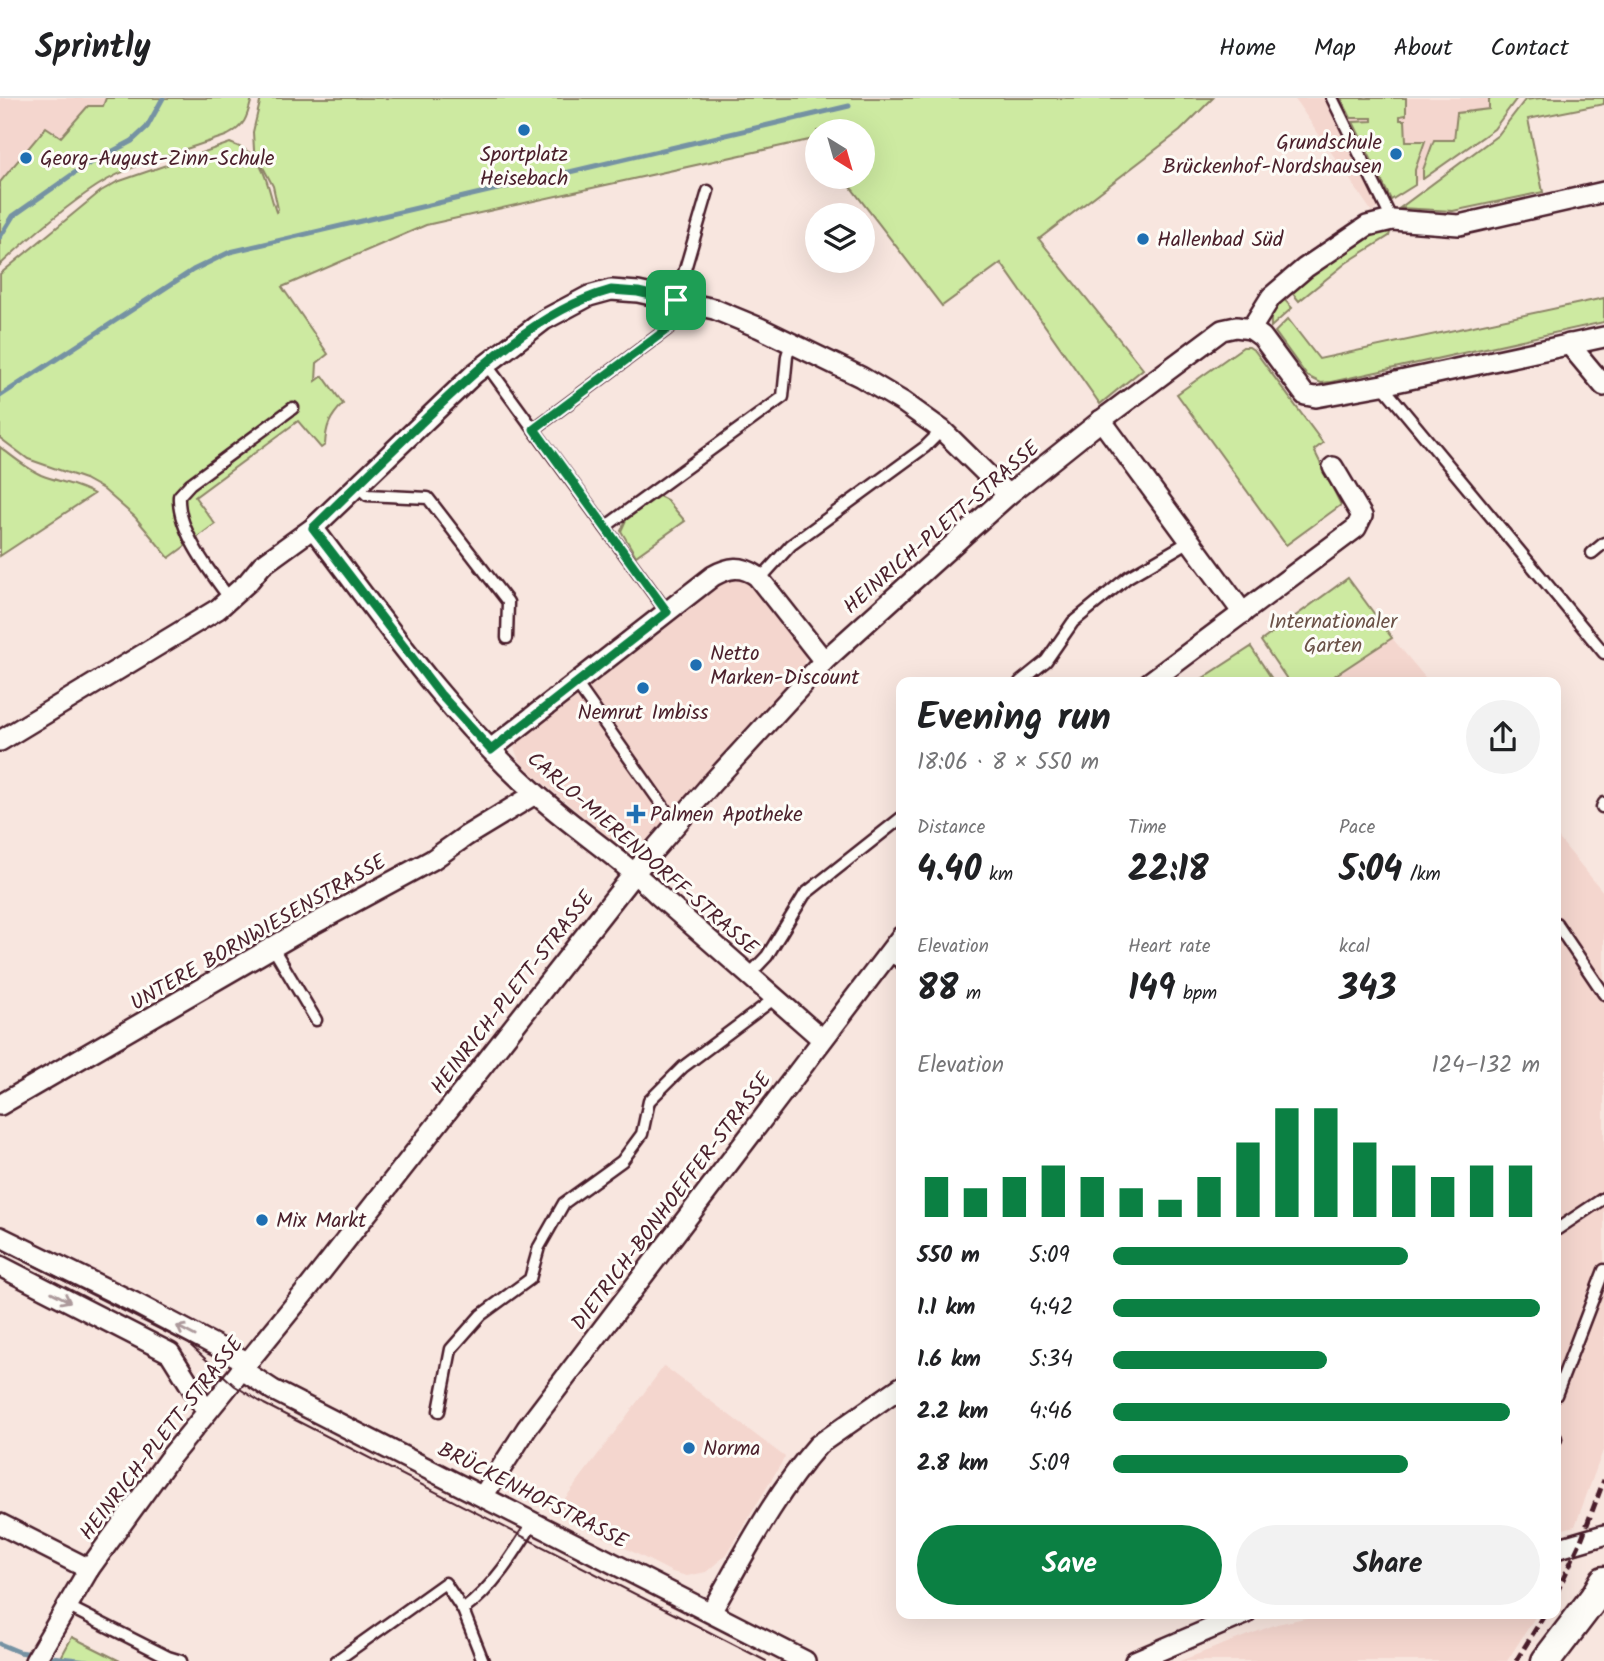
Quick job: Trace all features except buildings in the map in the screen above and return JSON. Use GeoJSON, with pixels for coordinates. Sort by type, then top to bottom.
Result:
{"type":"FeatureCollection","features":[{"type":"Feature","properties":{"kind":"street"},"geometry":{"type":"LineString","coordinates":[[1604,192],[1459,225],[1392,220],[1367,226],[1305,268],[1271,297],[1251,329],[1262,337],[1305,395],[1316,397],[1604,337]]}},
{"type":"Feature","properties":{"kind":"street"},"geometry":{"type":"LineString","coordinates":[[0,741],[203,620],[230,599],[262,565],[313,528],[486,364],[544,320],[589,296],[611,290],[638,292],[713,309],[861,377],[942,430],[1008,495]]}},
{"type":"Feature","properties":{"kind":"street","name":"HEINRICH-PLETT-STRASSE"},"geometry":{"type":"LineString","coordinates":[[35,1661],[89,1569],[168,1460],[310,1286],[635,872],[712,783],[824,661],[1008,495],[1222,330],[1236,327],[1251,329]]}},
{"type":"Feature","properties":{"kind":"street"},"geometry":{"type":"LineString","coordinates":[[1569,344],[1604,386]]}},
{"type":"Feature","properties":{"kind":"street"},"geometry":{"type":"LineString","coordinates":[[1101,421],[1242,613]]}},
{"type":"Feature","properties":{"kind":"street"},"geometry":{"type":"LineString","coordinates":[[1157,677],[1356,528],[1362,516],[1333,467]]}},
{"type":"Feature","properties":{"kind":"street","name":"CARLO-MIERENDORFF-STRASSE"},"geometry":{"type":"LineString","coordinates":[[313,528],[440,694],[491,750],[535,794],[635,872],[822,1039]]}},
{"type":"Feature","properties":{"kind":"street"},"geometry":{"type":"LineString","coordinates":[[491,750],[713,576],[726,569],[746,569],[760,579],[824,661]]}},
{"type":"Feature","properties":{"kind":"street","name":"UNTERE BORNWIESENSTRASSE"},"geometry":{"type":"LineString","coordinates":[[0,1105],[273,947],[432,860],[535,794]]}},
{"type":"Feature","properties":{"kind":"street","name":"DIETRICH-BONHOEFFER-STRASSE"},"geometry":{"type":"LineString","coordinates":[[483,1496],[527,1428],[822,1039],[894,959]]}},
{"type":"Feature","properties":{"kind":"street","name":"BRÜCKENHOFSTRASSE"},"geometry":{"type":"LineString","coordinates":[[0,1237],[133,1302],[244,1366],[273,1390],[805,1661]]}},
{"type":"Feature","properties":{"kind":"street"},"geometry":{"type":"LineString","coordinates":[[0,1266],[170,1353],[207,1412]]}},
{"type":"Feature","properties":{"kind":"street"},"geometry":{"type":"LineString","coordinates":[[711,1612],[772,1505],[808,1456],[818,1445],[896,1390]]}},
{"type":"Feature","properties":{"kind":"street"},"geometry":{"type":"LineString","coordinates":[[0,1524],[89,1569]]}},
{"type":"Feature","properties":{"kind":"street"},"geometry":{"type":"LineString","coordinates":[[1561,1548],[1604,1535]]}},
{"type":"Feature","properties":{"kind":"street"},"geometry":{"type":"LineString","coordinates":[[1546,1661],[1604,1581]]}},
{"type":"Feature","properties":{"kind":"street"},"geometry":{"type":"LineString","coordinates":[[1135,1661],[1233,1619]]}},
{"type":"Feature","properties":{"kind":"lane"},"geometry":{"type":"LineString","coordinates":[[1332,98],[1392,220]]}},
{"type":"Feature","properties":{"kind":"lane"},"geometry":{"type":"LineString","coordinates":[[534,429],[670,327],[708,191]]}},
{"type":"Feature","properties":{"kind":"lane"},"geometry":{"type":"LineString","coordinates":[[606,527],[783,397],[787,356],[792,344]]}},
{"type":"Feature","properties":{"kind":"lane"},"geometry":{"type":"LineString","coordinates":[[486,364],[667,612]]}},
{"type":"Feature","properties":{"kind":"lane"},"geometry":{"type":"LineString","coordinates":[[1382,385],[1604,653]]}},
{"type":"Feature","properties":{"kind":"lane"},"geometry":{"type":"LineString","coordinates":[[230,599],[196,553],[178,504],[179,496],[190,484],[293,408]]}},
{"type":"Feature","properties":{"kind":"lane"},"geometry":{"type":"LineString","coordinates":[[760,579],[791,545],[925,447],[942,430]]}},
{"type":"Feature","properties":{"kind":"lane"},"geometry":{"type":"LineString","coordinates":[[357,485],[367,495],[428,498],[508,603],[507,638]]}},
{"type":"Feature","properties":{"kind":"lane"},"geometry":{"type":"LineString","coordinates":[[1026,677],[1046,661],[1073,622],[1128,577],[1190,541]]}},
{"type":"Feature","properties":{"kind":"lane"},"geometry":{"type":"LineString","coordinates":[[1592,553],[1604,543]]}},
{"type":"Feature","properties":{"kind":"lane"},"geometry":{"type":"LineString","coordinates":[[576,683],[665,809]]}},
{"type":"Feature","properties":{"kind":"lane"},"geometry":{"type":"LineString","coordinates":[[749,975],[767,956],[806,894],[896,822]]}},
{"type":"Feature","properties":{"kind":"lane"},"geometry":{"type":"LineString","coordinates":[[1561,930],[1604,994]]}},
{"type":"Feature","properties":{"kind":"lane"},"geometry":{"type":"LineString","coordinates":[[273,947],[316,1020]]}},
{"type":"Feature","properties":{"kind":"lane"},"geometry":{"type":"LineString","coordinates":[[439,1410],[451,1349],[481,1315],[530,1279],[539,1247],[564,1203],[622,1161],[642,1134],[649,1101],[683,1066],[775,998]]}},
{"type":"Feature","properties":{"kind":"lane"},"geometry":{"type":"LineString","coordinates":[[1561,1227],[1604,1198]]}},
{"type":"Feature","properties":{"kind":"lane"},"geometry":{"type":"LineString","coordinates":[[1561,1382],[1604,1270]]}},
{"type":"Feature","properties":{"kind":"lane"},"geometry":{"type":"LineString","coordinates":[[463,1610],[474,1602],[509,1561],[533,1523]]}},
{"type":"Feature","properties":{"kind":"lane"},"geometry":{"type":"LineString","coordinates":[[336,1661],[445,1583],[463,1610],[483,1661]]}},
{"type":"Feature","properties":{"kind":"lane"},"geometry":{"type":"LineString","coordinates":[[67,1606],[181,1661]]}},
{"type":"Feature","properties":{"kind":"shaded area","name":"Georg-August-Zinn-Schule"},"geometry":{"type":"Polygon","coordinates":[[[0,98],[106,98],[103,106],[0,210],[0,98]]]}},
{"type":"Feature","properties":{"kind":"shaded area","name":"Grundschule Brückenhof-Nordshausen"},"geometry":{"type":"Polygon","coordinates":[[[1294,98],[1517,98],[1494,129],[1372,212],[1294,98]]]}},
{"type":"Feature","properties":{"kind":"shaded area"},"geometry":{"type":"Polygon","coordinates":[[[732,574],[752,580],[801,644],[805,656],[804,666],[646,841],[627,845],[612,841],[519,760],[514,748],[515,739],[732,574]]]}},
{"type":"Feature","properties":{"kind":"shaded area"},"geometry":{"type":"Polygon","coordinates":[[[1392,638],[1425,677],[1333,677],[1392,638]]]}},
{"type":"Feature","properties":{"kind":"shaded area"},"geometry":{"type":"Polygon","coordinates":[[[1561,841],[1604,893],[1604,1448],[1575,1526],[1561,1530],[1561,841]]]}},
{"type":"Feature","properties":{"kind":"shaded area"},"geometry":{"type":"Polygon","coordinates":[[[664,1366],[785,1457],[727,1554],[706,1572],[687,1576],[672,1572],[555,1512],[664,1366]]]}},
{"type":"Feature","properties":{"kind":"shaded area"},"geometry":{"type":"Polygon","coordinates":[[[1300,1619],[1534,1619],[1507,1661],[1180,1661],[1277,1624],[1300,1619]]]}},
{"type":"Feature","properties":{"kind":"green space"},"geometry":{"type":"Polygon","coordinates":[[[106,98],[252,98],[245,120],[239,128],[228,135],[144,163],[97,186],[59,213],[0,265],[0,182],[46,127],[61,137],[88,106],[103,106],[106,98]]]}},
{"type":"Feature","properties":{"kind":"green space"},"geometry":{"type":"Polygon","coordinates":[[[261,98],[1213,98],[1180,131],[1039,239],[1143,369],[1100,404],[1001,263],[942,306],[875,219],[875,203],[863,203],[852,189],[875,189],[875,119],[805,119],[805,141],[426,225],[282,287],[328,354],[317,363],[316,381],[323,376],[343,404],[331,418],[325,445],[321,448],[298,421],[195,497],[215,524],[169,558],[135,517],[103,489],[85,479],[28,459],[0,438],[0,274],[101,191],[117,182],[230,143],[247,151],[256,160],[264,174],[276,212],[278,209],[273,186],[254,150],[253,132],[261,98]]]}},
{"type":"Feature","properties":{"kind":"green space"},"geometry":{"type":"Polygon","coordinates":[[[1341,98],[1406,98],[1406,115],[1400,116],[1400,120],[1405,120],[1406,141],[1425,141],[1415,170],[1415,185],[1391,200],[1353,122],[1372,121],[1372,118],[1351,118],[1341,98]]]}},
{"type":"Feature","properties":{"kind":"green space"},"geometry":{"type":"Polygon","coordinates":[[[1489,98],[1517,98],[1494,129],[1423,179],[1423,170],[1434,140],[1454,140],[1457,113],[1489,109],[1489,98]]]}},
{"type":"Feature","properties":{"kind":"green space"},"geometry":{"type":"Polygon","coordinates":[[[1604,98],[1604,104],[1528,119],[1543,192],[1453,211],[1400,208],[1498,135],[1525,100],[1604,98]]]}},
{"type":"Feature","properties":{"kind":"green space"},"geometry":{"type":"Polygon","coordinates":[[[1391,229],[1389,236],[1346,263],[1299,301],[1289,289],[1382,230],[1391,229]]]}},
{"type":"Feature","properties":{"kind":"green space"},"geometry":{"type":"Polygon","coordinates":[[[1604,298],[1604,322],[1331,382],[1321,383],[1307,376],[1275,332],[1288,319],[1319,359],[1604,298]]]}},
{"type":"Feature","properties":{"kind":"green space"},"geometry":{"type":"Polygon","coordinates":[[[1284,299],[1292,308],[1271,327],[1273,310],[1284,299]]]}},
{"type":"Feature","properties":{"kind":"green space"},"geometry":{"type":"Polygon","coordinates":[[[1243,347],[1255,351],[1323,443],[1314,450],[1341,505],[1286,545],[1177,394],[1243,347]]]}},
{"type":"Feature","properties":{"kind":"green space"},"geometry":{"type":"Polygon","coordinates":[[[0,447],[41,475],[94,494],[0,556],[0,447]]]}},
{"type":"Feature","properties":{"kind":"green space"},"geometry":{"type":"Polygon","coordinates":[[[659,496],[667,500],[685,521],[636,556],[621,531],[626,520],[659,496]]]}},
{"type":"Feature","properties":{"kind":"green space","name":"Internationaler Garten"},"geometry":{"type":"Polygon","coordinates":[[[1348,578],[1392,638],[1333,677],[1286,677],[1261,641],[1348,578]]]}},
{"type":"Feature","properties":{"kind":"green space"},"geometry":{"type":"Polygon","coordinates":[[[1251,647],[1271,677],[1205,677],[1251,647]]]}},
{"type":"Feature","properties":{"kind":"green space"},"geometry":{"type":"Polygon","coordinates":[[[72,1637],[120,1661],[59,1661],[72,1637]]]}},
{"type":"Feature","properties":{"kind":"waterway"},"geometry":{"type":"LineString","coordinates":[[0,237],[13,216],[83,167],[132,141],[147,127],[163,98]]}},
{"type":"Feature","properties":{"kind":"waterway"},"geometry":{"type":"LineString","coordinates":[[0,396],[193,270],[230,252],[849,106]]}},
{"type":"Feature","properties":{"kind":"waterway"},"geometry":{"type":"LineString","coordinates":[[0,1644],[19,1652],[33,1654]]}},
{"type":"Feature","properties":{"kind":"waterway"},"geometry":{"type":"LineString","coordinates":[[42,1656],[88,1661]]}},
{"type":"Feature","properties":{"kind":"tram line"},"geometry":{"type":"LineString","coordinates":[[0,1248],[189,1344],[235,1386],[264,1404],[766,1661]]}},
{"type":"Feature","properties":{"kind":"railway"},"geometry":{"type":"LineString","coordinates":[[1561,1583],[1604,1480]]}},
{"type":"Feature","properties":{"kind":"railway"},"geometry":{"type":"LineString","coordinates":[[1516,1661],[1542,1619]]}},
{"type":"Feature","properties":{"kind":"place","name":"Sportplatz Heisebach"},"geometry":{"type":"Point","coordinates":[524,130]}},
{"type":"Feature","properties":{"kind":"place","name":"Grundschule Brückenhof-Nordshausen"},"geometry":{"type":"Point","coordinates":[1396,154]}},
{"type":"Feature","properties":{"kind":"place","name":"Georg-August-Zinn-Schule"},"geometry":{"type":"Point","coordinates":[26,158]}},
{"type":"Feature","properties":{"kind":"place","name":"Hallenbad Süd"},"geometry":{"type":"Point","coordinates":[1143,239]}},
{"type":"Feature","properties":{"kind":"place","name":"Netto Marken-Discount"},"geometry":{"type":"Point","coordinates":[696,665]}},
{"type":"Feature","properties":{"kind":"place","name":"Nemrut Imbiss"},"geometry":{"type":"Point","coordinates":[643,688]}},
{"type":"Feature","properties":{"kind":"place","name":"Palmen Apotheke"},"geometry":{"type":"Point","coordinates":[636,814]}},
{"type":"Feature","properties":{"kind":"place","name":"Mix Markt"},"geometry":{"type":"Point","coordinates":[262,1220]}},
{"type":"Feature","properties":{"kind":"place","name":"Norma"},"geometry":{"type":"Point","coordinates":[689,1448]}},
{"type":"Feature","properties":{"kind":"route"},"geometry":{"type":"LineString","coordinates":[[611,290],[638,292],[676,300],[681,302],[670,327],[534,429],[667,612],[491,750],[440,694],[313,528],[474,374],[544,320],[568,305],[611,290]]}}]}
